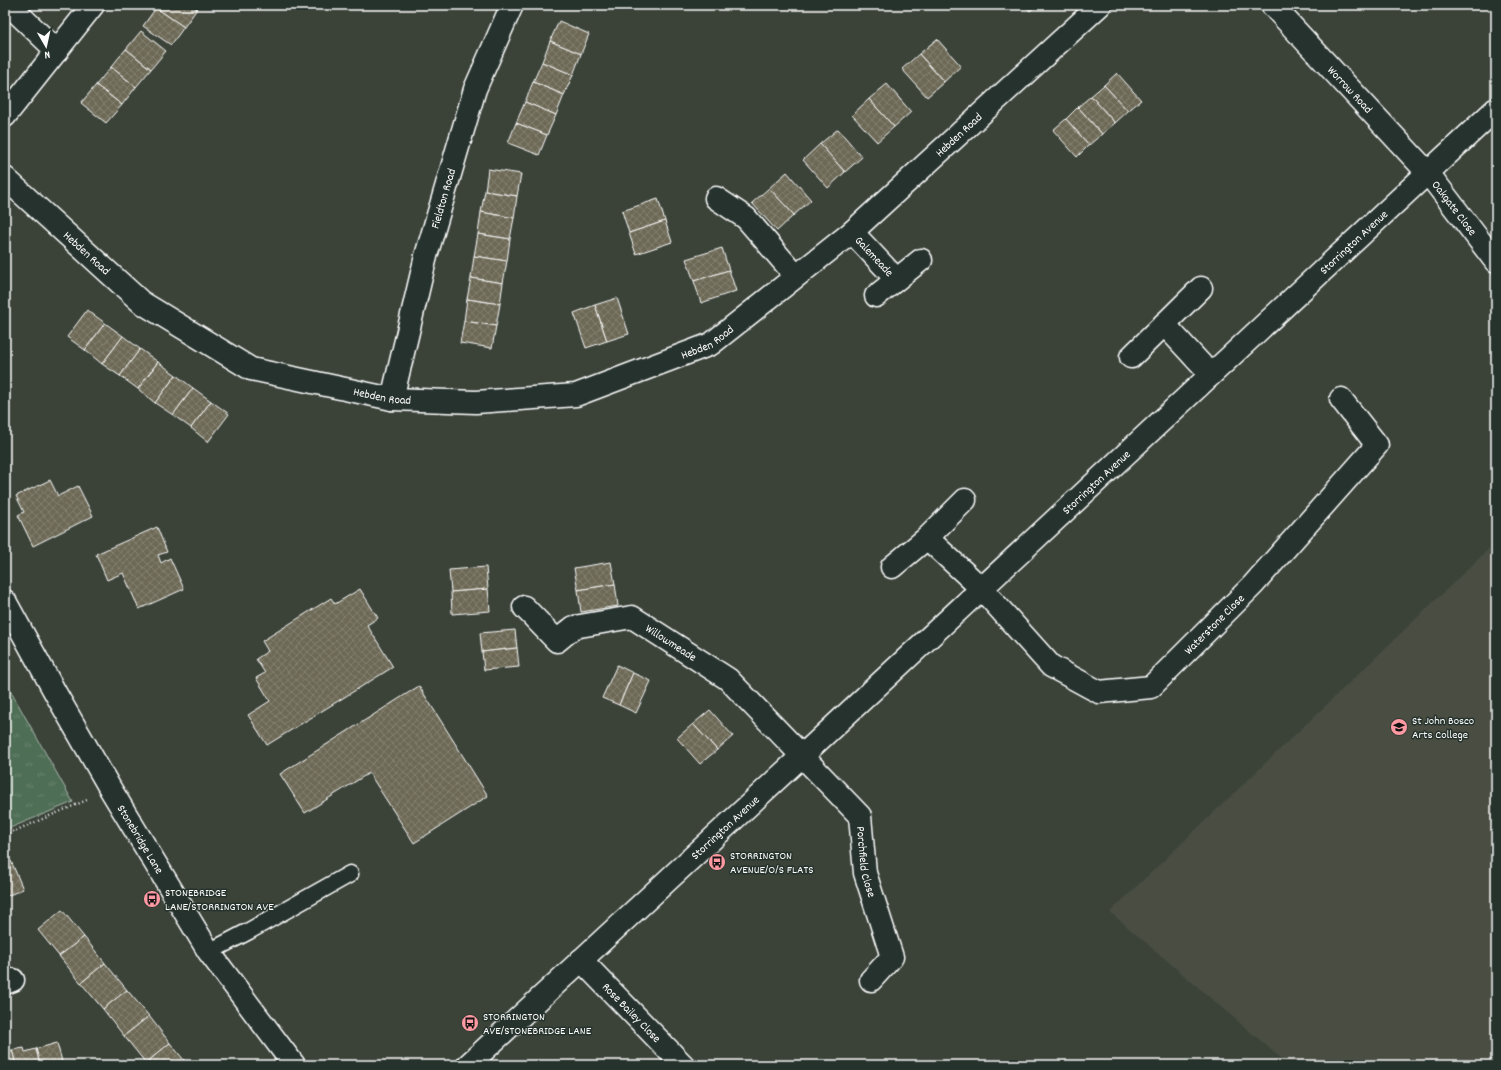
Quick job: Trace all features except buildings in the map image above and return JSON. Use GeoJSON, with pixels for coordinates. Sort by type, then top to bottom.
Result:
{"type":"FeatureCollection","features":[{"type":"Feature","properties":{"kind":"street"},"geometry":{"type":"LineString","coordinates":[[5,116],[93,5]]}},
{"type":"Feature","properties":{"kind":"street","name":"Fieldton Road"},"geometry":{"type":"LineString","coordinates":[[392,399],[426,256],[475,89],[512,5]]}},
{"type":"Feature","properties":{"kind":"street","name":"Hebden Road"},"geometry":{"type":"LineString","coordinates":[[5,178],[141,302],[251,368],[392,399],[476,402],[576,395],[711,344],[852,232],[1100,5]]}},
{"type":"Feature","properties":{"kind":"street","name":"Worrow Road"},"geometry":{"type":"LineString","coordinates":[[1272,5],[1428,173]]}},
{"type":"Feature","properties":{"kind":"street"},"geometry":{"type":"LineString","coordinates":[[10,14],[57,51]]}},
{"type":"Feature","properties":{"kind":"street","name":"Storrington Avenue"},"geometry":{"type":"LineString","coordinates":[[468,1065],[1496,109]]}},
{"type":"Feature","properties":{"kind":"street","name":"Oakgate Close"},"geometry":{"type":"LineString","coordinates":[[1428,173],[1496,262]]}},
{"type":"Feature","properties":{"kind":"street"},"geometry":{"type":"LineString","coordinates":[[716,198],[746,218],[796,276]]}},
{"type":"Feature","properties":{"kind":"street","name":"Galemeade"},"geometry":{"type":"LineString","coordinates":[[852,232],[896,279]]}},
{"type":"Feature","properties":{"kind":"street","name":"Galemeade"},"geometry":{"type":"LineString","coordinates":[[876,296],[921,260]]}},
{"type":"Feature","properties":{"kind":"street"},"geometry":{"type":"LineString","coordinates":[[1131,357],[1201,288]]}},
{"type":"Feature","properties":{"kind":"street"},"geometry":{"type":"LineString","coordinates":[[1164,324],[1210,374]]}},
{"type":"Feature","properties":{"kind":"street","name":"Waterstone Close"},"geometry":{"type":"LineString","coordinates":[[981,588],[1051,666],[1099,692],[1151,687],[1253,585],[1377,445],[1341,399]]}},
{"type":"Feature","properties":{"kind":"street"},"geometry":{"type":"LineString","coordinates":[[892,567],[927,538],[965,500]]}},
{"type":"Feature","properties":{"kind":"street"},"geometry":{"type":"LineString","coordinates":[[927,538],[981,588]]}},
{"type":"Feature","properties":{"kind":"street","name":"Stonebridge Lane"},"geometry":{"type":"LineString","coordinates":[[5,601],[56,694],[209,952],[294,1065]]}},
{"type":"Feature","properties":{"kind":"street","name":"Willowmeade"},"geometry":{"type":"LineString","coordinates":[[524,607],[557,641],[574,626],[632,617],[728,679],[803,755]]}},
{"type":"Feature","properties":{"kind":"street","name":"Porchfield Close"},"geometry":{"type":"LineString","coordinates":[[803,755],[860,816],[865,873],[892,957],[871,980]]}},
{"type":"Feature","properties":{"kind":"street","name":"Rose Bailey Close"},"geometry":{"type":"LineString","coordinates":[[581,960],[683,1065]]}},
{"type":"Feature","properties":{"kind":"lane"},"geometry":{"type":"LineString","coordinates":[[209,952],[350,874]]}},
{"type":"Feature","properties":{"kind":"path"},"geometry":{"type":"LineString","coordinates":[[5,835],[112,790]]}},
{"type":"Feature","properties":{"kind":"shaded area","name":"St John Bosco Arts College"},"geometry":{"type":"Polygon","coordinates":[[[1496,542],[1496,1065],[1289,1065],[1110,912],[1496,542]]]}},
{"type":"Feature","properties":{"kind":"green space"},"geometry":{"type":"Polygon","coordinates":[[[5,681],[73,802],[5,830],[5,681]]]}},
{"type":"Feature","properties":{"kind":"place","name":"St John Bosco Arts College"},"geometry":{"type":"Point","coordinates":[1399,727]}},
{"type":"Feature","properties":{"kind":"place","name":"STORRINGTON AVENUE/O/S FLATS"},"geometry":{"type":"Point","coordinates":[717,862]}},
{"type":"Feature","properties":{"kind":"place","name":"STONEBRIDGE LANE/STORRINGTON AVE"},"geometry":{"type":"Point","coordinates":[152,899]}},
{"type":"Feature","properties":{"kind":"place","name":"STORRINGTON AVE/STONEBRIDGE LANE"},"geometry":{"type":"Point","coordinates":[470,1023]}}]}
